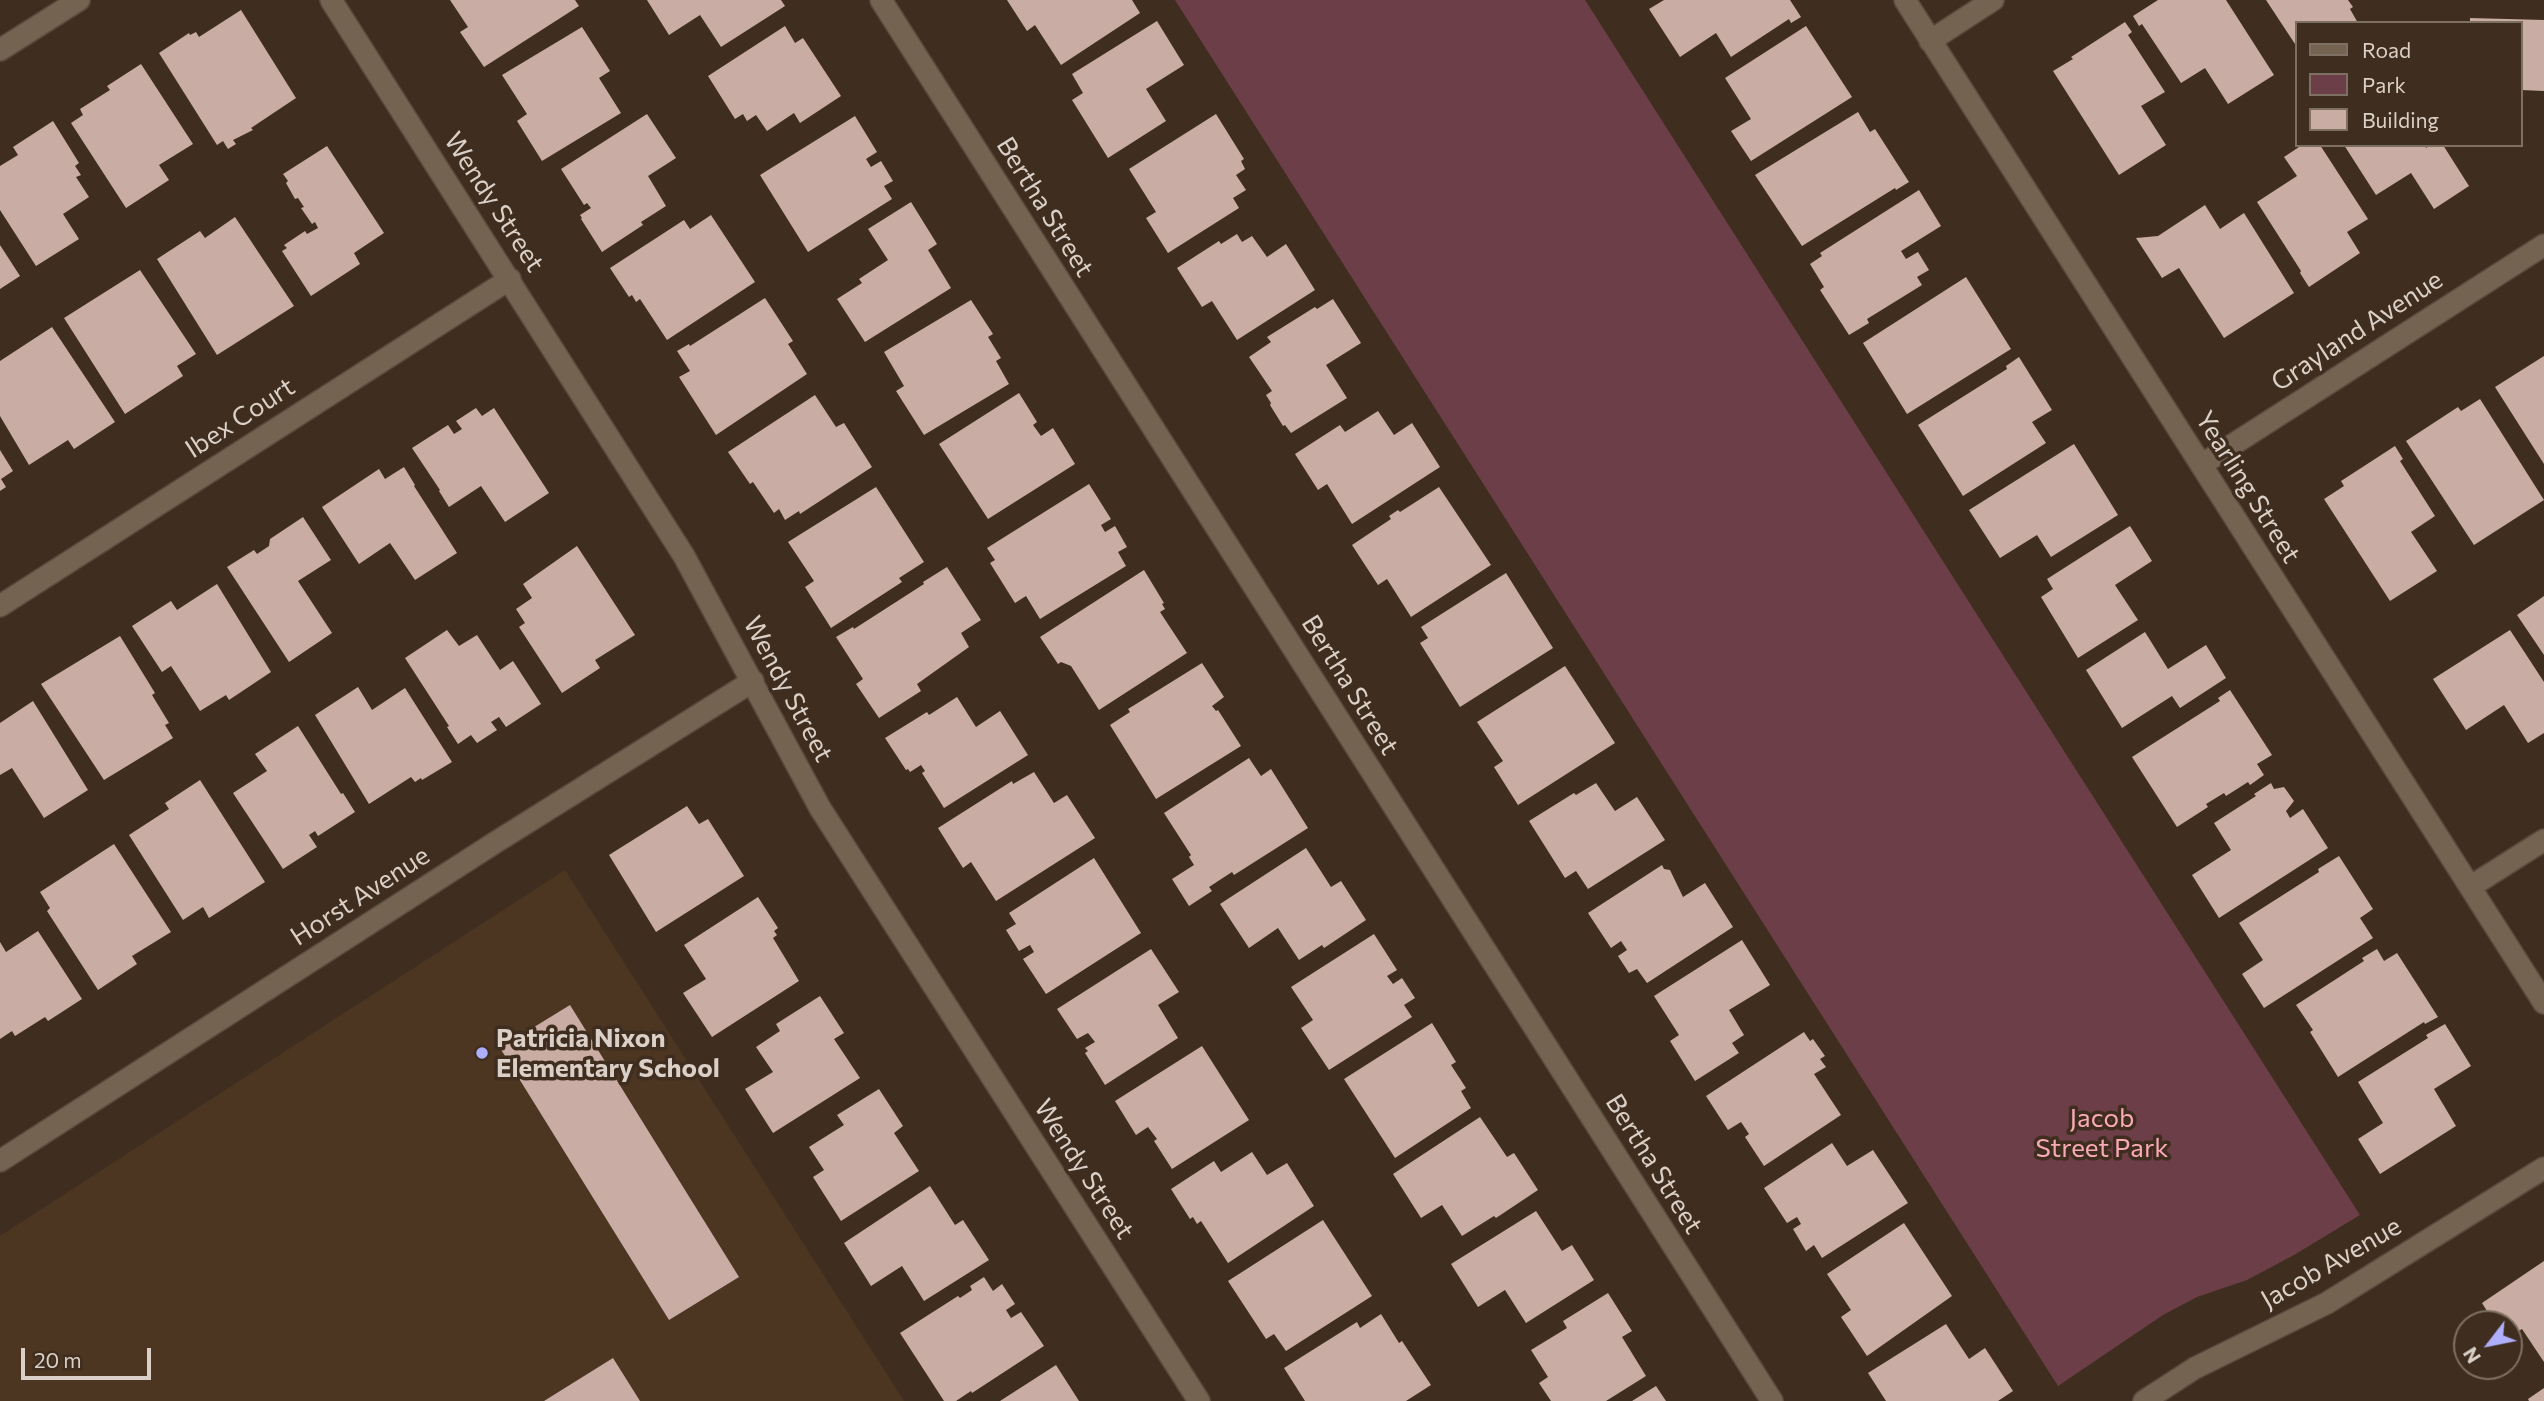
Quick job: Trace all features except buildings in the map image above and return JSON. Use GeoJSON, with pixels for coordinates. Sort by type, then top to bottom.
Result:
{"type":"FeatureCollection","features":[{"type":"Feature","properties":{"kind":"street"},"geometry":{"type":"LineString","coordinates":[[0,50],[79,0]]}},
{"type":"Feature","properties":{"kind":"street","name":"Wendy Street"},"geometry":{"type":"LineString","coordinates":[[331,0],[684,556],[820,807],[1199,1401]]}},
{"type":"Feature","properties":{"kind":"street","name":"Bertha Street"},"geometry":{"type":"LineString","coordinates":[[881,0],[1772,1401]]}},
{"type":"Feature","properties":{"kind":"street","name":"Yearling Street"},"geometry":{"type":"LineString","coordinates":[[1905,0],[2544,1003]]}},
{"type":"Feature","properties":{"kind":"street"},"geometry":{"type":"LineString","coordinates":[[1930,41],[1993,0]]}},
{"type":"Feature","properties":{"kind":"street","name":"Grayland Avenue"},"geometry":{"type":"LineString","coordinates":[[2201,465],[2544,245]]}},
{"type":"Feature","properties":{"kind":"street","name":"Ibex Court"},"geometry":{"type":"LineString","coordinates":[[0,606],[510,279]]}},
{"type":"Feature","properties":{"kind":"street","name":"Horst Avenue"},"geometry":{"type":"LineString","coordinates":[[0,1161],[496,842],[753,681]]}},
{"type":"Feature","properties":{"kind":"street"},"geometry":{"type":"LineString","coordinates":[[2470,887],[2544,840]]}},
{"type":"Feature","properties":{"kind":"street","name":"Jacob Avenue"},"geometry":{"type":"LineString","coordinates":[[2144,1401],[2195,1368],[2327,1303],[2544,1168]]}},
{"type":"Feature","properties":{"kind":"shaded area","name":"Patricia Nixon Elementary School"},"geometry":{"type":"Polygon","coordinates":[[[565,870],[904,1401],[0,1401],[0,1236],[565,870]]]}},
{"type":"Feature","properties":{"kind":"green space","name":"Jacob Street Park"},"geometry":{"type":"Polygon","coordinates":[[[1175,0],[1585,0],[2360,1215],[2247,1280],[2197,1297],[2163,1315],[2058,1386],[1175,0]]]}},
{"type":"Feature","properties":{"kind":"place","name":"Patricia Nixon Elementary School"},"geometry":{"type":"Point","coordinates":[482,1053]}}]}
